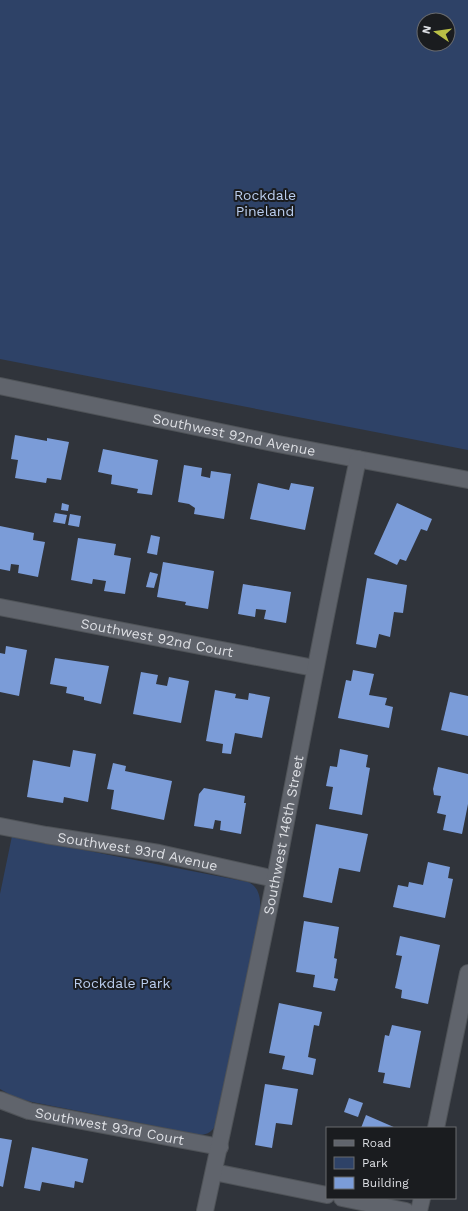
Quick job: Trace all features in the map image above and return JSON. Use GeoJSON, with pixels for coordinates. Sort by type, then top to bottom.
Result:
{"type":"FeatureCollection","features":[{"type":"Feature","properties":{"kind":"street","name":"Southwest 92nd Avenue"},"geometry":{"type":"LineString","coordinates":[[0,386],[278,444],[468,480]]}},
{"type":"Feature","properties":{"kind":"street","name":"Southwest 146th Street"},"geometry":{"type":"LineString","coordinates":[[205,1211],[220,1147],[275,879],[314,668],[358,459]]}},
{"type":"Feature","properties":{"kind":"street","name":"Southwest 92nd Court"},"geometry":{"type":"LineString","coordinates":[[0,607],[314,668]]}},
{"type":"Feature","properties":{"kind":"street","name":"Southwest 93rd Avenue"},"geometry":{"type":"LineString","coordinates":[[0,826],[159,853],[275,879]]}},
{"type":"Feature","properties":{"kind":"street"},"geometry":{"type":"LineString","coordinates":[[436,1127],[468,974]]}},
{"type":"Feature","properties":{"kind":"street","name":"Southwest 93rd Court"},"geometry":{"type":"LineString","coordinates":[[0,1100],[29,1111],[220,1147]]}},
{"type":"Feature","properties":{"kind":"street"},"geometry":{"type":"LineString","coordinates":[[214,1172],[326,1195]]}},
{"type":"Feature","properties":{"kind":"street"},"geometry":{"type":"LineString","coordinates":[[347,1199],[406,1211]]}},
{"type":"Feature","properties":{"kind":"street"},"geometry":{"type":"LineString","coordinates":[[419,1211],[422,1199]]}},
{"type":"Feature","properties":{"kind":"green space","name":"Rockdale Pineland"},"geometry":{"type":"Polygon","coordinates":[[[0,0],[468,0],[468,450],[0,359],[0,0]]]}},
{"type":"Feature","properties":{"kind":"green space","name":"Rockdale Park"},"geometry":{"type":"Polygon","coordinates":[[[12,836],[248,882],[255,887],[260,899],[260,913],[219,1118],[210,1132],[201,1135],[32,1102],[14,1097],[0,1089],[0,894],[12,836]]]}},
{"type":"Feature","properties":{"kind":"building"},"geometry":{"type":"Polygon","coordinates":[[[15,435],[47,441],[47,438],[69,442],[61,480],[47,478],[46,483],[15,478],[18,460],[11,459],[15,435]]]}},
{"type":"Feature","properties":{"kind":"building"},"geometry":{"type":"Polygon","coordinates":[[[103,449],[158,460],[152,495],[137,493],[138,489],[111,484],[112,475],[98,472],[103,449]]]}},
{"type":"Feature","properties":{"kind":"building"},"geometry":{"type":"Polygon","coordinates":[[[184,465],[202,468],[201,476],[210,478],[211,471],[231,474],[224,519],[194,514],[195,508],[189,504],[178,502],[184,465]]]}},
{"type":"Feature","properties":{"kind":"building"},"geometry":{"type":"Polygon","coordinates":[[[258,483],[289,490],[291,483],[314,487],[305,530],[250,519],[258,483]]]}},
{"type":"Feature","properties":{"kind":"building"},"geometry":{"type":"Polygon","coordinates":[[[62,503],[69,505],[68,511],[61,510],[62,503]]]}},
{"type":"Feature","properties":{"kind":"building"},"geometry":{"type":"Polygon","coordinates":[[[397,503],[432,519],[427,531],[421,529],[406,561],[400,559],[397,565],[374,554],[397,503]]]}},
{"type":"Feature","properties":{"kind":"building"},"geometry":{"type":"Polygon","coordinates":[[[55,513],[67,515],[65,524],[53,522],[55,513]]]}},
{"type":"Feature","properties":{"kind":"building"},"geometry":{"type":"Polygon","coordinates":[[[70,514],[81,516],[79,527],[68,525],[70,514]]]}},
{"type":"Feature","properties":{"kind":"building"},"geometry":{"type":"Polygon","coordinates":[[[0,526],[34,533],[33,540],[45,542],[38,577],[18,573],[19,565],[11,564],[10,571],[0,569],[0,526]]]}},
{"type":"Feature","properties":{"kind":"building"},"geometry":{"type":"Polygon","coordinates":[[[151,535],[160,537],[157,555],[147,553],[151,535]]]}},
{"type":"Feature","properties":{"kind":"building"},"geometry":{"type":"Polygon","coordinates":[[[78,538],[116,544],[114,555],[131,558],[125,594],[104,591],[106,581],[93,579],[92,584],[71,580],[78,538]]]}},
{"type":"Feature","properties":{"kind":"building"},"geometry":{"type":"Polygon","coordinates":[[[163,562],[214,571],[208,609],[185,605],[186,602],[157,597],[163,562]]]}},
{"type":"Feature","properties":{"kind":"building"},"geometry":{"type":"Polygon","coordinates":[[[150,572],[158,574],[154,588],[146,587],[150,572]]]}},
{"type":"Feature","properties":{"kind":"building"},"geometry":{"type":"Polygon","coordinates":[[[367,578],[407,585],[403,613],[394,612],[390,637],[379,634],[376,648],[356,644],[367,578]]]}},
{"type":"Feature","properties":{"kind":"building"},"geometry":{"type":"Polygon","coordinates":[[[243,584],[291,592],[286,623],[264,619],[266,610],[256,609],[255,617],[238,614],[243,584]]]}},
{"type":"Feature","properties":{"kind":"building"},"geometry":{"type":"Polygon","coordinates":[[[6,646],[27,650],[19,696],[0,692],[0,653],[5,654],[6,646]]]}},
{"type":"Feature","properties":{"kind":"building"},"geometry":{"type":"Polygon","coordinates":[[[55,658],[109,666],[101,704],[84,700],[84,697],[66,693],[67,687],[50,684],[55,658]]]}},
{"type":"Feature","properties":{"kind":"building"},"geometry":{"type":"Polygon","coordinates":[[[353,670],[374,674],[369,695],[387,698],[385,705],[393,707],[389,728],[338,718],[346,680],[351,681],[353,670]]]}},
{"type":"Feature","properties":{"kind":"building"},"geometry":{"type":"Polygon","coordinates":[[[141,672],[158,675],[156,684],[167,686],[169,677],[189,681],[181,723],[133,714],[141,672]]]}},
{"type":"Feature","properties":{"kind":"building"},"geometry":{"type":"Polygon","coordinates":[[[215,690],[236,694],[235,698],[248,700],[249,693],[270,697],[262,738],[235,733],[231,754],[222,753],[223,744],[206,741],[215,690]]]}},
{"type":"Feature","properties":{"kind":"building"},"geometry":{"type":"Polygon","coordinates":[[[450,692],[468,696],[468,736],[441,730],[450,692]]]}},
{"type":"Feature","properties":{"kind":"building"},"geometry":{"type":"Polygon","coordinates":[[[340,749],[368,755],[366,767],[370,768],[362,815],[329,809],[333,787],[326,786],[330,766],[337,767],[340,749]]]}},
{"type":"Feature","properties":{"kind":"building"},"geometry":{"type":"Polygon","coordinates":[[[73,750],[96,754],[88,802],[64,797],[63,803],[27,797],[33,760],[70,767],[73,750]]]}},
{"type":"Feature","properties":{"kind":"building"},"geometry":{"type":"Polygon","coordinates":[[[113,763],[126,766],[125,771],[172,781],[164,820],[111,809],[114,790],[107,789],[113,763]]]}},
{"type":"Feature","properties":{"kind":"building"},"geometry":{"type":"Polygon","coordinates":[[[438,767],[468,774],[468,804],[462,834],[443,830],[446,815],[437,813],[441,796],[434,795],[433,789],[438,767]]]}},
{"type":"Feature","properties":{"kind":"building"},"geometry":{"type":"Polygon","coordinates":[[[204,788],[245,796],[244,803],[246,803],[241,834],[220,830],[221,821],[215,820],[213,829],[194,826],[199,794],[204,788]]]}},
{"type":"Feature","properties":{"kind":"building"},"geometry":{"type":"Polygon","coordinates":[[[316,824],[368,834],[360,872],[339,868],[332,903],[303,897],[316,824]]]}},
{"type":"Feature","properties":{"kind":"building"},"geometry":{"type":"Polygon","coordinates":[[[428,862],[450,867],[448,878],[453,879],[445,918],[393,907],[398,885],[408,887],[409,882],[423,885],[428,862]]]}},
{"type":"Feature","properties":{"kind":"building"},"geometry":{"type":"Polygon","coordinates":[[[304,921],[339,927],[334,958],[337,959],[334,978],[338,979],[335,991],[313,987],[315,975],[296,972],[304,921]]]}},
{"type":"Feature","properties":{"kind":"building"},"geometry":{"type":"Polygon","coordinates":[[[400,936],[440,945],[428,1004],[401,998],[402,990],[395,988],[402,956],[396,955],[400,936]]]}},
{"type":"Feature","properties":{"kind":"building"},"geometry":{"type":"Polygon","coordinates":[[[279,1003],[322,1012],[319,1026],[314,1025],[308,1057],[316,1059],[313,1075],[282,1069],[285,1056],[269,1053],[279,1003]]]}},
{"type":"Feature","properties":{"kind":"building"},"geometry":{"type":"Polygon","coordinates":[[[392,1025],[421,1031],[410,1088],[383,1083],[385,1073],[378,1072],[385,1035],[389,1036],[392,1025]]]}},
{"type":"Feature","properties":{"kind":"building"},"geometry":{"type":"Polygon","coordinates":[[[265,1084],[298,1089],[292,1125],[276,1123],[272,1148],[255,1145],[265,1084]]]}},
{"type":"Feature","properties":{"kind":"building"},"geometry":{"type":"Polygon","coordinates":[[[349,1098],[363,1103],[358,1117],[344,1112],[349,1098]]]}},
{"type":"Feature","properties":{"kind":"building"},"geometry":{"type":"Polygon","coordinates":[[[366,1115],[394,1127],[361,1127],[366,1115]]]}},
{"type":"Feature","properties":{"kind":"building"},"geometry":{"type":"Polygon","coordinates":[[[0,1138],[12,1140],[3,1187],[0,1186],[0,1138]]]}},
{"type":"Feature","properties":{"kind":"building"},"geometry":{"type":"Polygon","coordinates":[[[32,1147],[88,1159],[83,1183],[75,1181],[74,1188],[42,1182],[40,1191],[24,1188],[32,1147]]]}}]}
